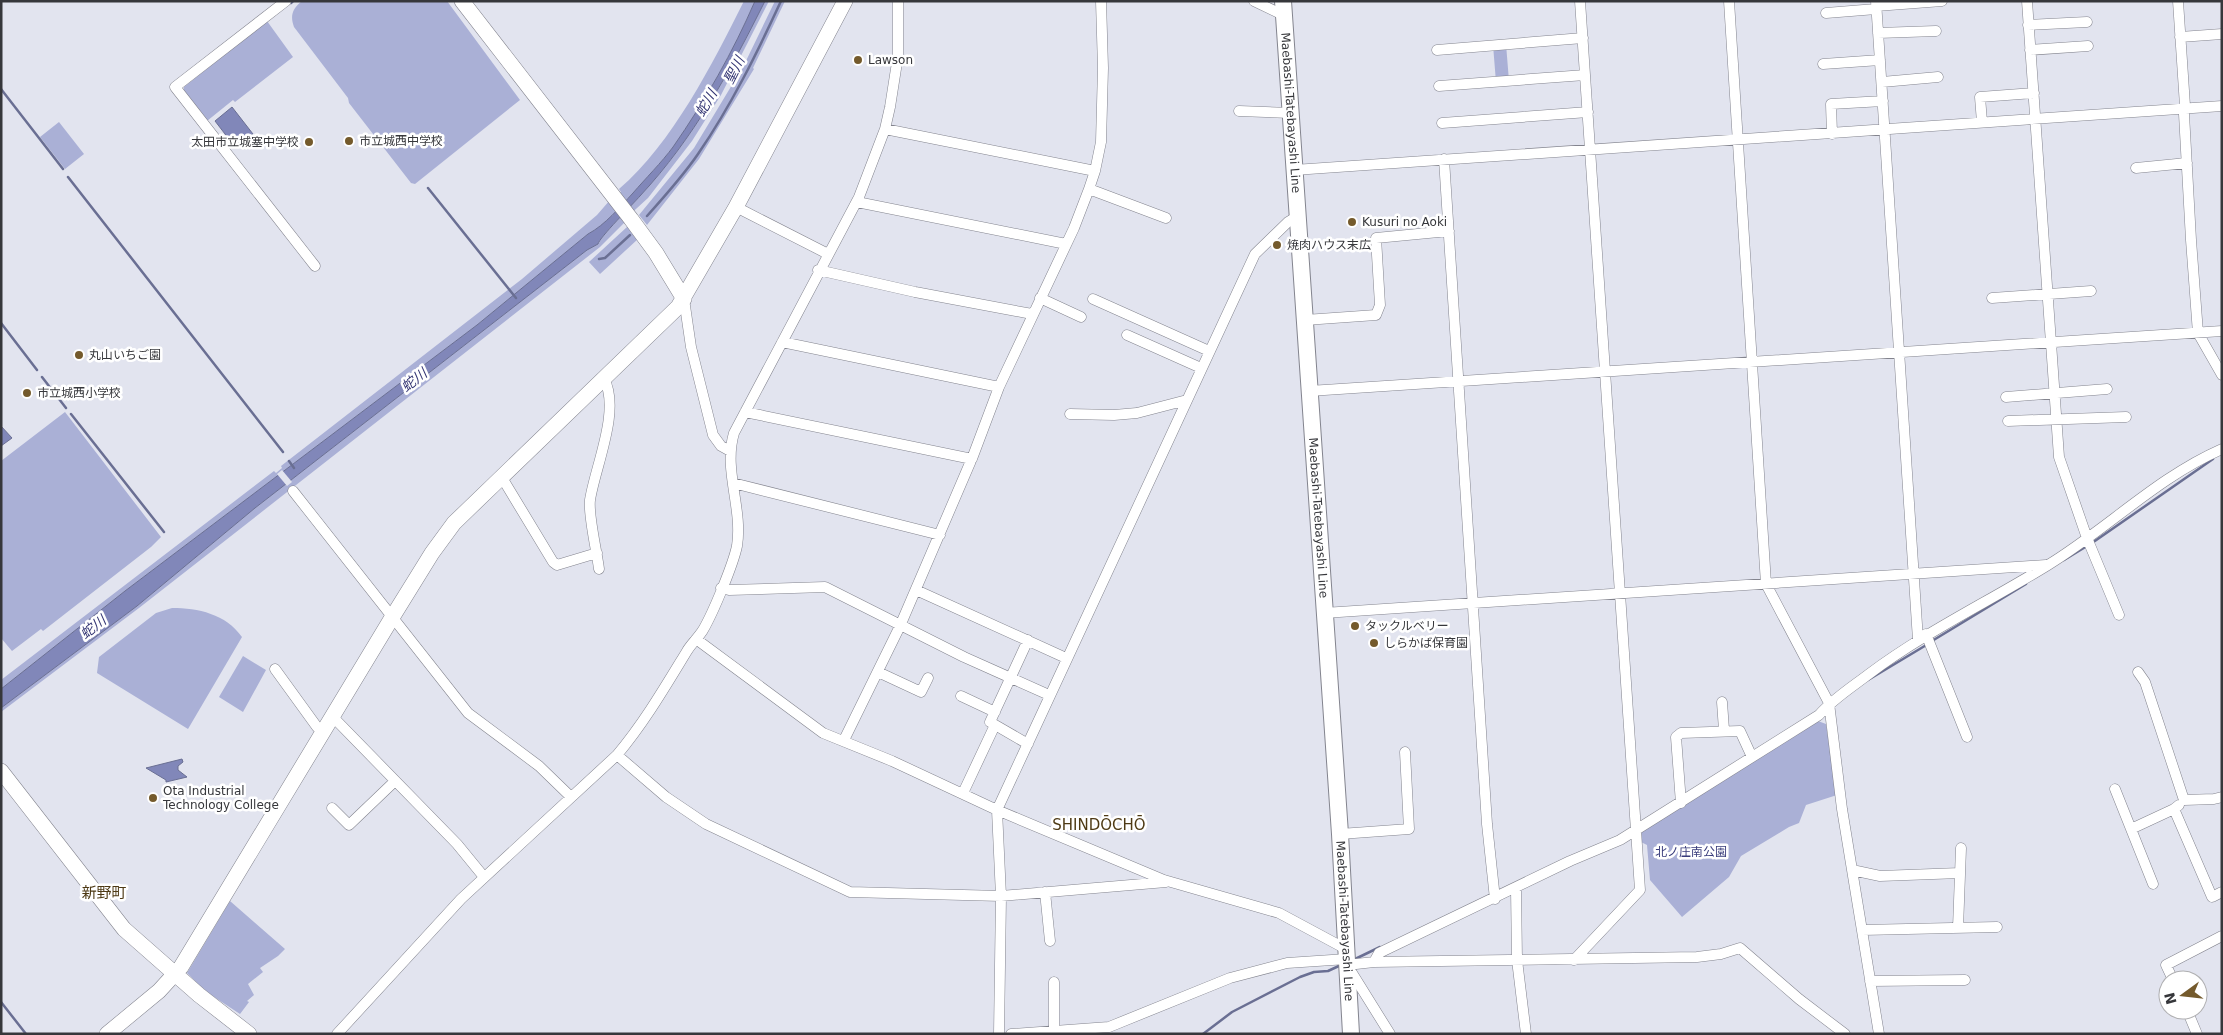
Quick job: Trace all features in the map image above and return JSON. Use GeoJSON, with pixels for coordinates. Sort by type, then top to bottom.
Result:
{"type":"FeatureCollection","features":[{"type":"Feature","properties":{"kind":"main road","name":"Maebashi-Tatebayashi Line"},"geometry":{"type":"LineString","coordinates":[[1283,8],[1340,834],[1351,1034]]}},
{"type":"Feature","properties":{"kind":"street"},"geometry":{"type":"LineString","coordinates":[[286,1],[175,87],[315,266]]}},
{"type":"Feature","properties":{"kind":"street"},"geometry":{"type":"LineString","coordinates":[[462,1],[630,217],[656,253],[684,299],[691,347],[714,435],[721,446],[730,451]]}},
{"type":"Feature","properties":{"kind":"street"},"geometry":{"type":"LineString","coordinates":[[107,1034],[159,991],[175,974],[393,616],[432,553],[454,523],[675,311],[684,299],[736,207],[845,1]]}},
{"type":"Feature","properties":{"kind":"street"},"geometry":{"type":"LineString","coordinates":[[340,1033],[461,899],[617,755],[639,729],[688,648],[703,630],[737,544],[734,484],[730,451],[734,433],[818,270],[856,202],[885,129],[898,56],[898,1]]}},
{"type":"Feature","properties":{"kind":"street"},"geometry":{"type":"LineString","coordinates":[[844,740],[900,626],[972,459],[999,387],[1066,244],[1089,189],[1101,142],[1101,1]]}},
{"type":"Feature","properties":{"kind":"street"},"geometry":{"type":"LineString","coordinates":[[1254,1],[1283,8]]}},
{"type":"Feature","properties":{"kind":"street"},"geometry":{"type":"LineString","coordinates":[[1574,960],[1640,890],[1580,1]]}},
{"type":"Feature","properties":{"kind":"street"},"geometry":{"type":"LineString","coordinates":[[1729,1],[1766,584],[1829,704],[1842,809],[1879,1034]]}},
{"type":"Feature","properties":{"kind":"street"},"geometry":{"type":"LineString","coordinates":[[1826,13],[1876,6],[1942,1]]}},
{"type":"Feature","properties":{"kind":"street"},"geometry":{"type":"LineString","coordinates":[[2027,1],[2060,456],[2087,538],[2119,615]]}},
{"type":"Feature","properties":{"kind":"street"},"geometry":{"type":"LineString","coordinates":[[2178,1],[2198,333],[2222,375]]}},
{"type":"Feature","properties":{"kind":"street"},"geometry":{"type":"LineString","coordinates":[[1876,6],[1913,574],[1922,637],[1967,737]]}},
{"type":"Feature","properties":{"kind":"street"},"geometry":{"type":"LineString","coordinates":[[2028,25],[2087,22]]}},
{"type":"Feature","properties":{"kind":"street"},"geometry":{"type":"LineString","coordinates":[[1878,33],[1936,31]]}},
{"type":"Feature","properties":{"kind":"street"},"geometry":{"type":"LineString","coordinates":[[2180,37],[2222,34]]}},
{"type":"Feature","properties":{"kind":"street"},"geometry":{"type":"LineString","coordinates":[[1437,50],[1583,38]]}},
{"type":"Feature","properties":{"kind":"street"},"geometry":{"type":"LineString","coordinates":[[2030,50],[2088,46]]}},
{"type":"Feature","properties":{"kind":"street"},"geometry":{"type":"LineString","coordinates":[[1823,64],[1880,60]]}},
{"type":"Feature","properties":{"kind":"street"},"geometry":{"type":"LineString","coordinates":[[1439,86],[1585,75]]}},
{"type":"Feature","properties":{"kind":"street"},"geometry":{"type":"LineString","coordinates":[[1882,82],[1938,77]]}},
{"type":"Feature","properties":{"kind":"street"},"geometry":{"type":"LineString","coordinates":[[1982,122],[1980,96],[2034,93]]}},
{"type":"Feature","properties":{"kind":"street"},"geometry":{"type":"LineString","coordinates":[[1832,134],[1831,104],[1883,101]]}},
{"type":"Feature","properties":{"kind":"street"},"geometry":{"type":"LineString","coordinates":[[1294,170],[2222,106]]}},
{"type":"Feature","properties":{"kind":"street"},"geometry":{"type":"LineString","coordinates":[[1239,112],[1291,113]]}},
{"type":"Feature","properties":{"kind":"street"},"geometry":{"type":"LineString","coordinates":[[1442,123],[1588,112]]}},
{"type":"Feature","properties":{"kind":"street"},"geometry":{"type":"LineString","coordinates":[[885,129],[1095,171]]}},
{"type":"Feature","properties":{"kind":"street"},"geometry":{"type":"LineString","coordinates":[[1444,159],[1487,824],[1495,899]]}},
{"type":"Feature","properties":{"kind":"street"},"geometry":{"type":"LineString","coordinates":[[2136,168],[2187,163]]}},
{"type":"Feature","properties":{"kind":"street"},"geometry":{"type":"LineString","coordinates":[[1089,189],[1166,218]]}},
{"type":"Feature","properties":{"kind":"street"},"geometry":{"type":"LineString","coordinates":[[856,202],[1066,244]]}},
{"type":"Feature","properties":{"kind":"street"},"geometry":{"type":"LineString","coordinates":[[736,207],[828,254]]}},
{"type":"Feature","properties":{"kind":"street"},"geometry":{"type":"LineString","coordinates":[[1000,1034],[1001,896],[997,810],[1049,694],[1255,254],[1288,222],[1298,216]]}},
{"type":"Feature","properties":{"kind":"street"},"geometry":{"type":"LineString","coordinates":[[1305,320],[1376,315],[1380,305],[1376,238],[1449,231]]}},
{"type":"Feature","properties":{"kind":"street"},"geometry":{"type":"LineString","coordinates":[[818,270],[915,292],[1032,314]]}},
{"type":"Feature","properties":{"kind":"street"},"geometry":{"type":"LineString","coordinates":[[1992,298],[2090,291]]}},
{"type":"Feature","properties":{"kind":"street"},"geometry":{"type":"LineString","coordinates":[[1040,298],[1081,318]]}},
{"type":"Feature","properties":{"kind":"street"},"geometry":{"type":"LineString","coordinates":[[1093,299],[1209,351]]}},
{"type":"Feature","properties":{"kind":"street"},"geometry":{"type":"LineString","coordinates":[[1309,391],[2222,331]]}},
{"type":"Feature","properties":{"kind":"street"},"geometry":{"type":"LineString","coordinates":[[1127,335],[1201,368]]}},
{"type":"Feature","properties":{"kind":"street"},"geometry":{"type":"LineString","coordinates":[[782,342],[999,387]]}},
{"type":"Feature","properties":{"kind":"street"},"geometry":{"type":"LineString","coordinates":[[599,569],[590,502],[609,415],[608,386],[604,379]]}},
{"type":"Feature","properties":{"kind":"street"},"geometry":{"type":"LineString","coordinates":[[2006,397],[2107,389]]}},
{"type":"Feature","properties":{"kind":"street"},"geometry":{"type":"LineString","coordinates":[[1070,414],[1114,415],[1137,413],[1187,400]]}},
{"type":"Feature","properties":{"kind":"street"},"geometry":{"type":"LineString","coordinates":[[745,412],[972,459]]}},
{"type":"Feature","properties":{"kind":"street"},"geometry":{"type":"LineString","coordinates":[[2008,421],[2126,416]]}},
{"type":"Feature","properties":{"kind":"street"},"geometry":{"type":"LineString","coordinates":[[1374,962],[1379,953],[1495,899],[1570,861],[1620,840],[1819,715],[1829,704],[1922,637],[2049,565],[2172,478],[2222,449]]}},
{"type":"Feature","properties":{"kind":"street"},"geometry":{"type":"LineString","coordinates":[[501,476],[553,562],[558,565],[597,553]]}},
{"type":"Feature","properties":{"kind":"street"},"geometry":{"type":"LineString","coordinates":[[734,484],[940,535]]}},
{"type":"Feature","properties":{"kind":"street"},"geometry":{"type":"LineString","coordinates":[[293,492],[468,712],[539,766],[571,797]]}},
{"type":"Feature","properties":{"kind":"street"},"geometry":{"type":"LineString","coordinates":[[1324,612],[2049,565]]}},
{"type":"Feature","properties":{"kind":"street"},"geometry":{"type":"LineString","coordinates":[[721,588],[729,590],[826,587],[900,626],[1010,678],[1049,694]]}},
{"type":"Feature","properties":{"kind":"street"},"geometry":{"type":"LineString","coordinates":[[916,590],[1066,658]]}},
{"type":"Feature","properties":{"kind":"street"},"geometry":{"type":"LineString","coordinates":[[696,639],[823,733],[844,740],[997,810],[1170,882],[1279,913],[1346,958],[1390,1034]]}},
{"type":"Feature","properties":{"kind":"street"},"geometry":{"type":"LineString","coordinates":[[1028,640],[990,722],[1028,744]]}},
{"type":"Feature","properties":{"kind":"street"},"geometry":{"type":"LineString","coordinates":[[275,669],[317,727],[324,732]]}},
{"type":"Feature","properties":{"kind":"street"},"geometry":{"type":"LineString","coordinates":[[878,672],[921,692],[928,678]]}},
{"type":"Feature","properties":{"kind":"street"},"geometry":{"type":"LineString","coordinates":[[2138,672],[2145,682],[2184,800]]}},
{"type":"Feature","properties":{"kind":"street"},"geometry":{"type":"LineString","coordinates":[[961,696],[995,712]]}},
{"type":"Feature","properties":{"kind":"street"},"geometry":{"type":"LineString","coordinates":[[1722,702],[1724,730]]}},
{"type":"Feature","properties":{"kind":"street"},"geometry":{"type":"LineString","coordinates":[[333,717],[457,844],[484,877]]}},
{"type":"Feature","properties":{"kind":"street"},"geometry":{"type":"LineString","coordinates":[[963,793],[995,725]]}},
{"type":"Feature","properties":{"kind":"street"},"geometry":{"type":"LineString","coordinates":[[1681,803],[1676,737],[1681,733],[1724,730],[1740,731],[1752,757]]}},
{"type":"Feature","properties":{"kind":"street"},"geometry":{"type":"LineString","coordinates":[[1340,834],[1409,829],[1405,752]]}},
{"type":"Feature","properties":{"kind":"street"},"geometry":{"type":"LineString","coordinates":[[617,755],[666,797],[706,824],[850,892],[1001,896],[1170,882]]}},
{"type":"Feature","properties":{"kind":"street"},"geometry":{"type":"LineString","coordinates":[[1,771],[124,929],[175,974],[249,1034]]}},
{"type":"Feature","properties":{"kind":"street"},"geometry":{"type":"LineString","coordinates":[[332,808],[349,825],[395,781]]}},
{"type":"Feature","properties":{"kind":"street"},"geometry":{"type":"LineString","coordinates":[[2115,789],[2153,884]]}},
{"type":"Feature","properties":{"kind":"street"},"geometry":{"type":"LineString","coordinates":[[2131,829],[2174,809],[2184,800],[2222,797]]}},
{"type":"Feature","properties":{"kind":"street"},"geometry":{"type":"LineString","coordinates":[[2174,809],[2212,897],[2222,892]]}},
{"type":"Feature","properties":{"kind":"street"},"geometry":{"type":"LineString","coordinates":[[1958,928],[1961,848]]}},
{"type":"Feature","properties":{"kind":"street"},"geometry":{"type":"LineString","coordinates":[[1852,870],[1880,876],[1960,873]]}},
{"type":"Feature","properties":{"kind":"street"},"geometry":{"type":"LineString","coordinates":[[1516,888],[1517,960],[1526,1034]]}},
{"type":"Feature","properties":{"kind":"street"},"geometry":{"type":"LineString","coordinates":[[1045,892],[1050,941]]}},
{"type":"Feature","properties":{"kind":"street"},"geometry":{"type":"LineString","coordinates":[[1862,930],[1997,927]]}},
{"type":"Feature","properties":{"kind":"street"},"geometry":{"type":"LineString","coordinates":[[2168,970],[2166,965],[2222,936]]}},
{"type":"Feature","properties":{"kind":"street"},"geometry":{"type":"LineString","coordinates":[[1011,1034],[1109,1027],[1230,978],[1287,962],[1346,958],[1374,962],[1697,957],[1721,954],[1740,948],[1799,999],[1845,1034]]}},
{"type":"Feature","properties":{"kind":"street"},"geometry":{"type":"LineString","coordinates":[[1870,981],[1965,980]]}},
{"type":"Feature","properties":{"kind":"street"},"geometry":{"type":"LineString","coordinates":[[1054,982],[1059,1032]]}},
{"type":"Feature","properties":{"kind":"street"},"geometry":{"type":"LineString","coordinates":[[2191,1020],[2197,1034]]}},
{"type":"Feature","properties":{"kind":"green space"},"geometry":{"type":"Polygon","coordinates":[[[302,1],[447,1],[520,100],[415,184],[411,183],[349,103],[348,98],[294,27],[293,13],[302,1]]]}},
{"type":"Feature","properties":{"kind":"green space"},"geometry":{"type":"Polygon","coordinates":[[[744,1],[755,1],[718,76],[696,112],[664,159],[606,221],[477,325],[125,591],[1,689],[1,680],[274,471],[276,473],[282,468],[281,466],[522,279],[597,215],[610,200],[612,201],[621,192],[619,189],[638,171],[674,126],[705,76],[744,1]]]}},
{"type":"Feature","properties":{"kind":"green space"},"geometry":{"type":"Polygon","coordinates":[[[765,1],[769,1],[721,95],[692,141],[648,198],[625,219],[626,221],[600,247],[139,608],[1,712],[1,708],[137,606],[255,508],[587,250],[598,244],[659,174],[694,127],[710,103],[765,1]]]}},
{"type":"Feature","properties":{"kind":"green space"},"geometry":{"type":"Polygon","coordinates":[[[775,1],[785,1],[754,69],[699,159],[647,225],[639,215],[694,148],[744,65],[775,1]]]}},
{"type":"Feature","properties":{"kind":"green space"},"geometry":{"type":"Polygon","coordinates":[[[267,21],[293,57],[207,121],[184,91],[184,87],[267,21]]]}},
{"type":"Feature","properties":{"kind":"green space"},"geometry":{"type":"Polygon","coordinates":[[[1506,44],[1509,81],[1496,82],[1493,45],[1506,44]]]}},
{"type":"Feature","properties":{"kind":"green space"},"geometry":{"type":"Polygon","coordinates":[[[59,122],[84,154],[65,169],[40,137],[59,122]]]}},
{"type":"Feature","properties":{"kind":"green space"},"geometry":{"type":"Polygon","coordinates":[[[627,227],[632,227],[638,239],[600,274],[589,262],[627,227]]]}},
{"type":"Feature","properties":{"kind":"green space"},"geometry":{"type":"Polygon","coordinates":[[[65,412],[161,537],[151,547],[43,631],[41,629],[12,651],[1,638],[1,461],[65,412]]]}},
{"type":"Feature","properties":{"kind":"green space"},"geometry":{"type":"Polygon","coordinates":[[[172,608],[192,609],[211,614],[228,623],[242,637],[188,729],[97,673],[99,657],[156,613],[172,608]]]}},
{"type":"Feature","properties":{"kind":"green space"},"geometry":{"type":"Polygon","coordinates":[[[243,656],[266,670],[243,712],[219,697],[243,656]]]}},
{"type":"Feature","properties":{"kind":"green space","name":"北ノ庄南公園"},"geometry":{"type":"Polygon","coordinates":[[[1818,721],[1826,724],[1837,795],[1806,805],[1799,823],[1741,856],[1729,877],[1682,917],[1650,880],[1647,845],[1639,841],[1640,832],[1818,721]]]}},
{"type":"Feature","properties":{"kind":"green space"},"geometry":{"type":"Polygon","coordinates":[[[230,901],[285,949],[260,968],[263,972],[248,984],[254,995],[247,1001],[249,1002],[240,1014],[205,991],[187,973],[230,901]]]}},
{"type":"Feature","properties":{"kind":"water","name":"蛇川"},"geometry":{"type":"Polygon","coordinates":[[[755,1],[765,1],[710,103],[659,174],[598,244],[587,250],[255,508],[137,606],[1,708],[1,689],[125,591],[477,325],[606,221],[664,159],[685,130],[728,57],[755,1]]]}},
{"type":"Feature","properties":{"kind":"water"},"geometry":{"type":"Polygon","coordinates":[[[232,107],[253,134],[235,147],[215,121],[232,107]]]}},
{"type":"Feature","properties":{"kind":"water"},"geometry":{"type":"Polygon","coordinates":[[[1,426],[12,438],[1,446],[1,426]]]}},
{"type":"Feature","properties":{"kind":"water"},"geometry":{"type":"Polygon","coordinates":[[[182,759],[183,762],[178,766],[178,770],[187,777],[166,782],[166,780],[146,768],[182,759]]]}},
{"type":"Feature","properties":{"kind":"pier"},"geometry":{"type":"Polygon","coordinates":[[[282,470],[292,482],[287,486],[277,474],[282,470]]]}},
{"type":"Feature","properties":{"kind":"waterway","name":"聖川"},"geometry":{"type":"LineString","coordinates":[[647,216],[686,170],[722,117],[763,40],[781,1]]}},
{"type":"Feature","properties":{"kind":"waterway"},"geometry":{"type":"LineString","coordinates":[[1,89],[63,169]]}},
{"type":"Feature","properties":{"kind":"waterway"},"geometry":{"type":"LineString","coordinates":[[68,177],[283,452]]}},
{"type":"Feature","properties":{"kind":"waterway"},"geometry":{"type":"LineString","coordinates":[[428,188],[516,298]]}},
{"type":"Feature","properties":{"kind":"waterway","name":"聖川"},"geometry":{"type":"LineString","coordinates":[[599,259],[605,258],[630,235]]}},
{"type":"Feature","properties":{"kind":"waterway"},"geometry":{"type":"LineString","coordinates":[[1,323],[37,370]]}},
{"type":"Feature","properties":{"kind":"waterway"},"geometry":{"type":"LineString","coordinates":[[42,377],[66,408]]}},
{"type":"Feature","properties":{"kind":"waterway"},"geometry":{"type":"LineString","coordinates":[[71,414],[164,532]]}},
{"type":"Feature","properties":{"kind":"waterway"},"geometry":{"type":"LineString","coordinates":[[2092,543],[2213,459]]}},
{"type":"Feature","properties":{"kind":"waterway"},"geometry":{"type":"LineString","coordinates":[[289,461],[294,468]]}},
{"type":"Feature","properties":{"kind":"waterway"},"geometry":{"type":"LineString","coordinates":[[2064,560],[2087,546]]}},
{"type":"Feature","properties":{"kind":"waterway"},"geometry":{"type":"LineString","coordinates":[[1932,641],[2026,584]]}},
{"type":"Feature","properties":{"kind":"waterway"},"geometry":{"type":"LineString","coordinates":[[1868,680],[1928,644]]}},
{"type":"Feature","properties":{"kind":"waterway"},"geometry":{"type":"LineString","coordinates":[[1353,960],[1380,947]]}},
{"type":"Feature","properties":{"kind":"waterway"},"geometry":{"type":"LineString","coordinates":[[1203,1034],[1232,1012],[1300,977],[1314,972],[1328,971],[1341,965]]}},
{"type":"Feature","properties":{"kind":"waterway"},"geometry":{"type":"LineString","coordinates":[[1,1002],[26,1034]]}},
{"type":"Feature","properties":{"kind":"place","name":"Lawson"},"geometry":{"type":"Point","coordinates":[858,60]}},
{"type":"Feature","properties":{"kind":"place","name":"市立城西中学校"},"geometry":{"type":"Point","coordinates":[349,141]}},
{"type":"Feature","properties":{"kind":"place","name":"太田市立城塞中学校"},"geometry":{"type":"Point","coordinates":[309,142]}},
{"type":"Feature","properties":{"kind":"place","name":"Kusuri no Aoki"},"geometry":{"type":"Point","coordinates":[1352,222]}},
{"type":"Feature","properties":{"kind":"place","name":"焼肉ハウス末広"},"geometry":{"type":"Point","coordinates":[1277,245]}},
{"type":"Feature","properties":{"kind":"place","name":"丸山いちご園"},"geometry":{"type":"Point","coordinates":[79,355]}},
{"type":"Feature","properties":{"kind":"place","name":"市立城西小学校"},"geometry":{"type":"Point","coordinates":[27,393]}},
{"type":"Feature","properties":{"kind":"place","name":"タックルベリー"},"geometry":{"type":"Point","coordinates":[1355,626]}},
{"type":"Feature","properties":{"kind":"place","name":"しらかば保育園"},"geometry":{"type":"Point","coordinates":[1374,643]}},
{"type":"Feature","properties":{"kind":"place","name":"Ota Industrial Technology College"},"geometry":{"type":"Point","coordinates":[153,798]}},
{"type":"Feature","properties":{"kind":"district","name":"SHINDŌCHŌ"},"geometry":{"type":"Point","coordinates":[1099,825]}},
{"type":"Feature","properties":{"kind":"district","name":"新野町"},"geometry":{"type":"Point","coordinates":[104,893]}}]}
